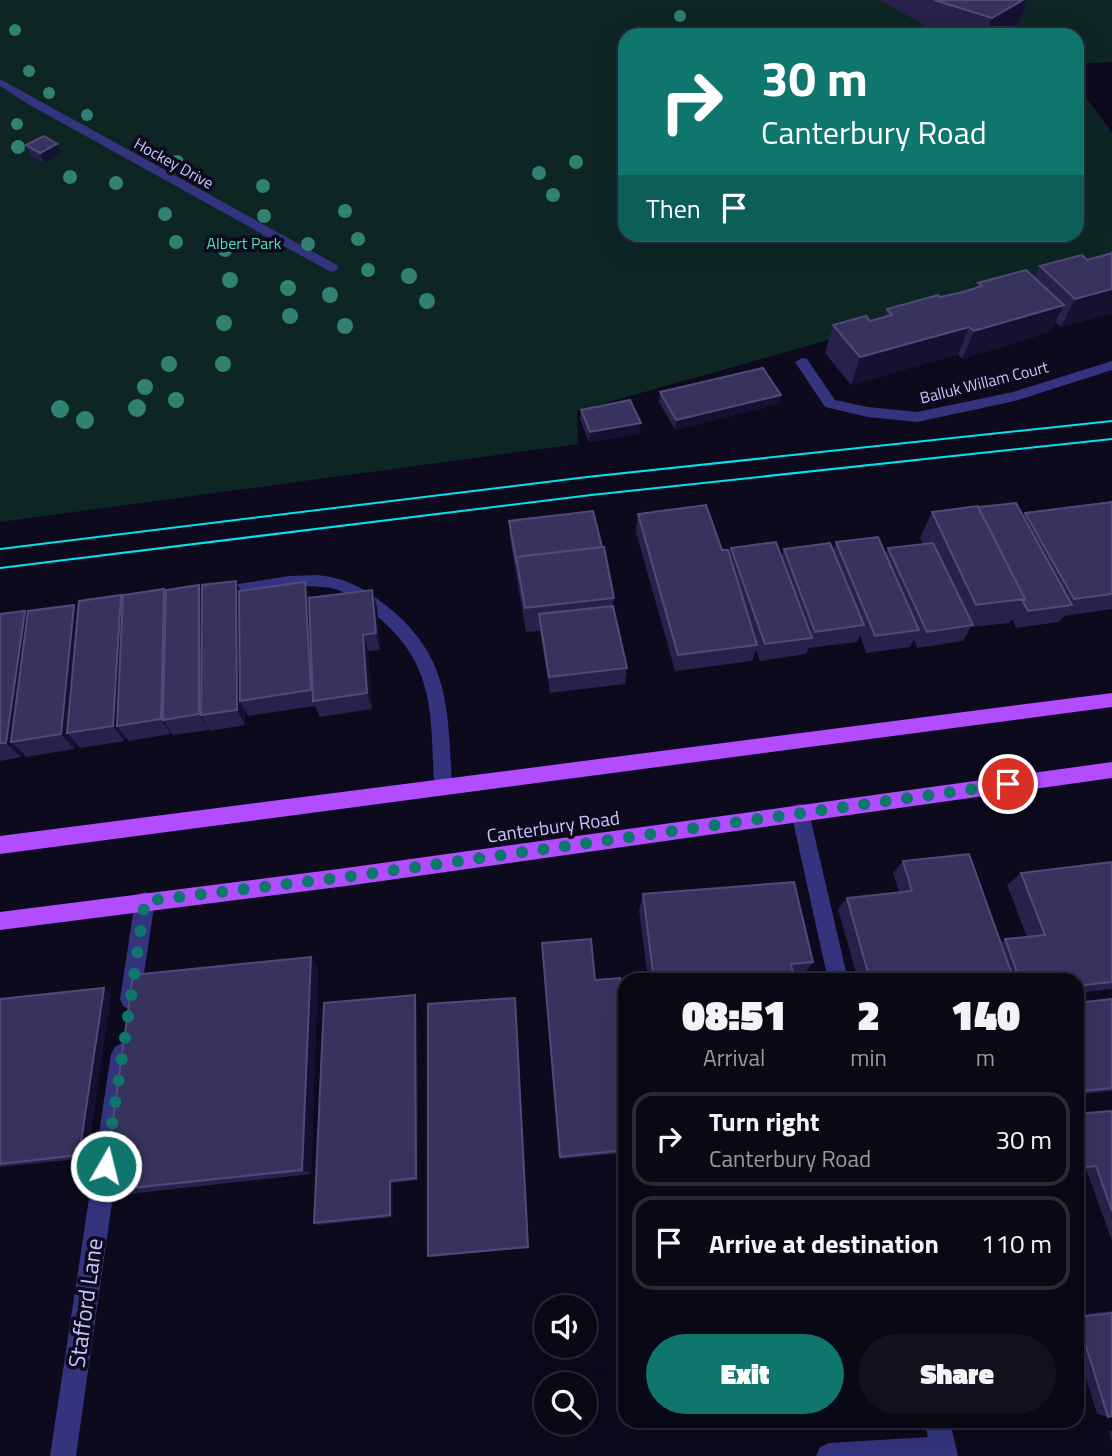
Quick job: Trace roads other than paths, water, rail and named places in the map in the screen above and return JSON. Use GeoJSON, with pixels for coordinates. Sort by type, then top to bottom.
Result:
{"type":"FeatureCollection","features":[{"type":"Feature","properties":{"kind":"main road"},"geometry":{"type":"LineString","coordinates":[[0,845],[1112,700]]}},
{"type":"Feature","properties":{"kind":"main road","name":"Canterbury Road"},"geometry":{"type":"LineString","coordinates":[[0,921],[346,877],[800,812],[1112,771]]}},
{"type":"Feature","properties":{"kind":"street","name":"Hockey Drive"},"geometry":{"type":"LineString","coordinates":[[0,82],[32,103],[333,268]]}},
{"type":"Feature","properties":{"kind":"street","name":"Balluk Willam Court"},"geometry":{"type":"LineString","coordinates":[[802,362],[830,404],[868,412],[917,417],[1015,396],[1112,365]]}},
{"type":"Feature","properties":{"kind":"street"},"geometry":{"type":"LineString","coordinates":[[202,595],[309,581],[331,582],[346,586],[387,614],[415,642],[428,663],[438,699],[443,787]]}},
{"type":"Feature","properties":{"kind":"street"},"geometry":{"type":"LineString","coordinates":[[800,812],[836,973]]}},
{"type":"Feature","properties":{"kind":"street","name":"Stafford Lane"},"geometry":{"type":"LineString","coordinates":[[63,1456],[145,901]]}},
{"type":"Feature","properties":{"kind":"street"},"geometry":{"type":"LineString","coordinates":[[829,1456],[944,1452],[939,1428]]}},
{"type":"Feature","properties":{"kind":"tram line"},"geometry":{"type":"LineString","coordinates":[[0,549],[587,477],[1112,421]]}},
{"type":"Feature","properties":{"kind":"tram line"},"geometry":{"type":"LineString","coordinates":[[0,568],[591,495],[1112,439]]}},
{"type":"Feature","properties":{"kind":"park label","name":"Albert Park"},"geometry":{"type":"Point","coordinates":[244,243]}}]}
